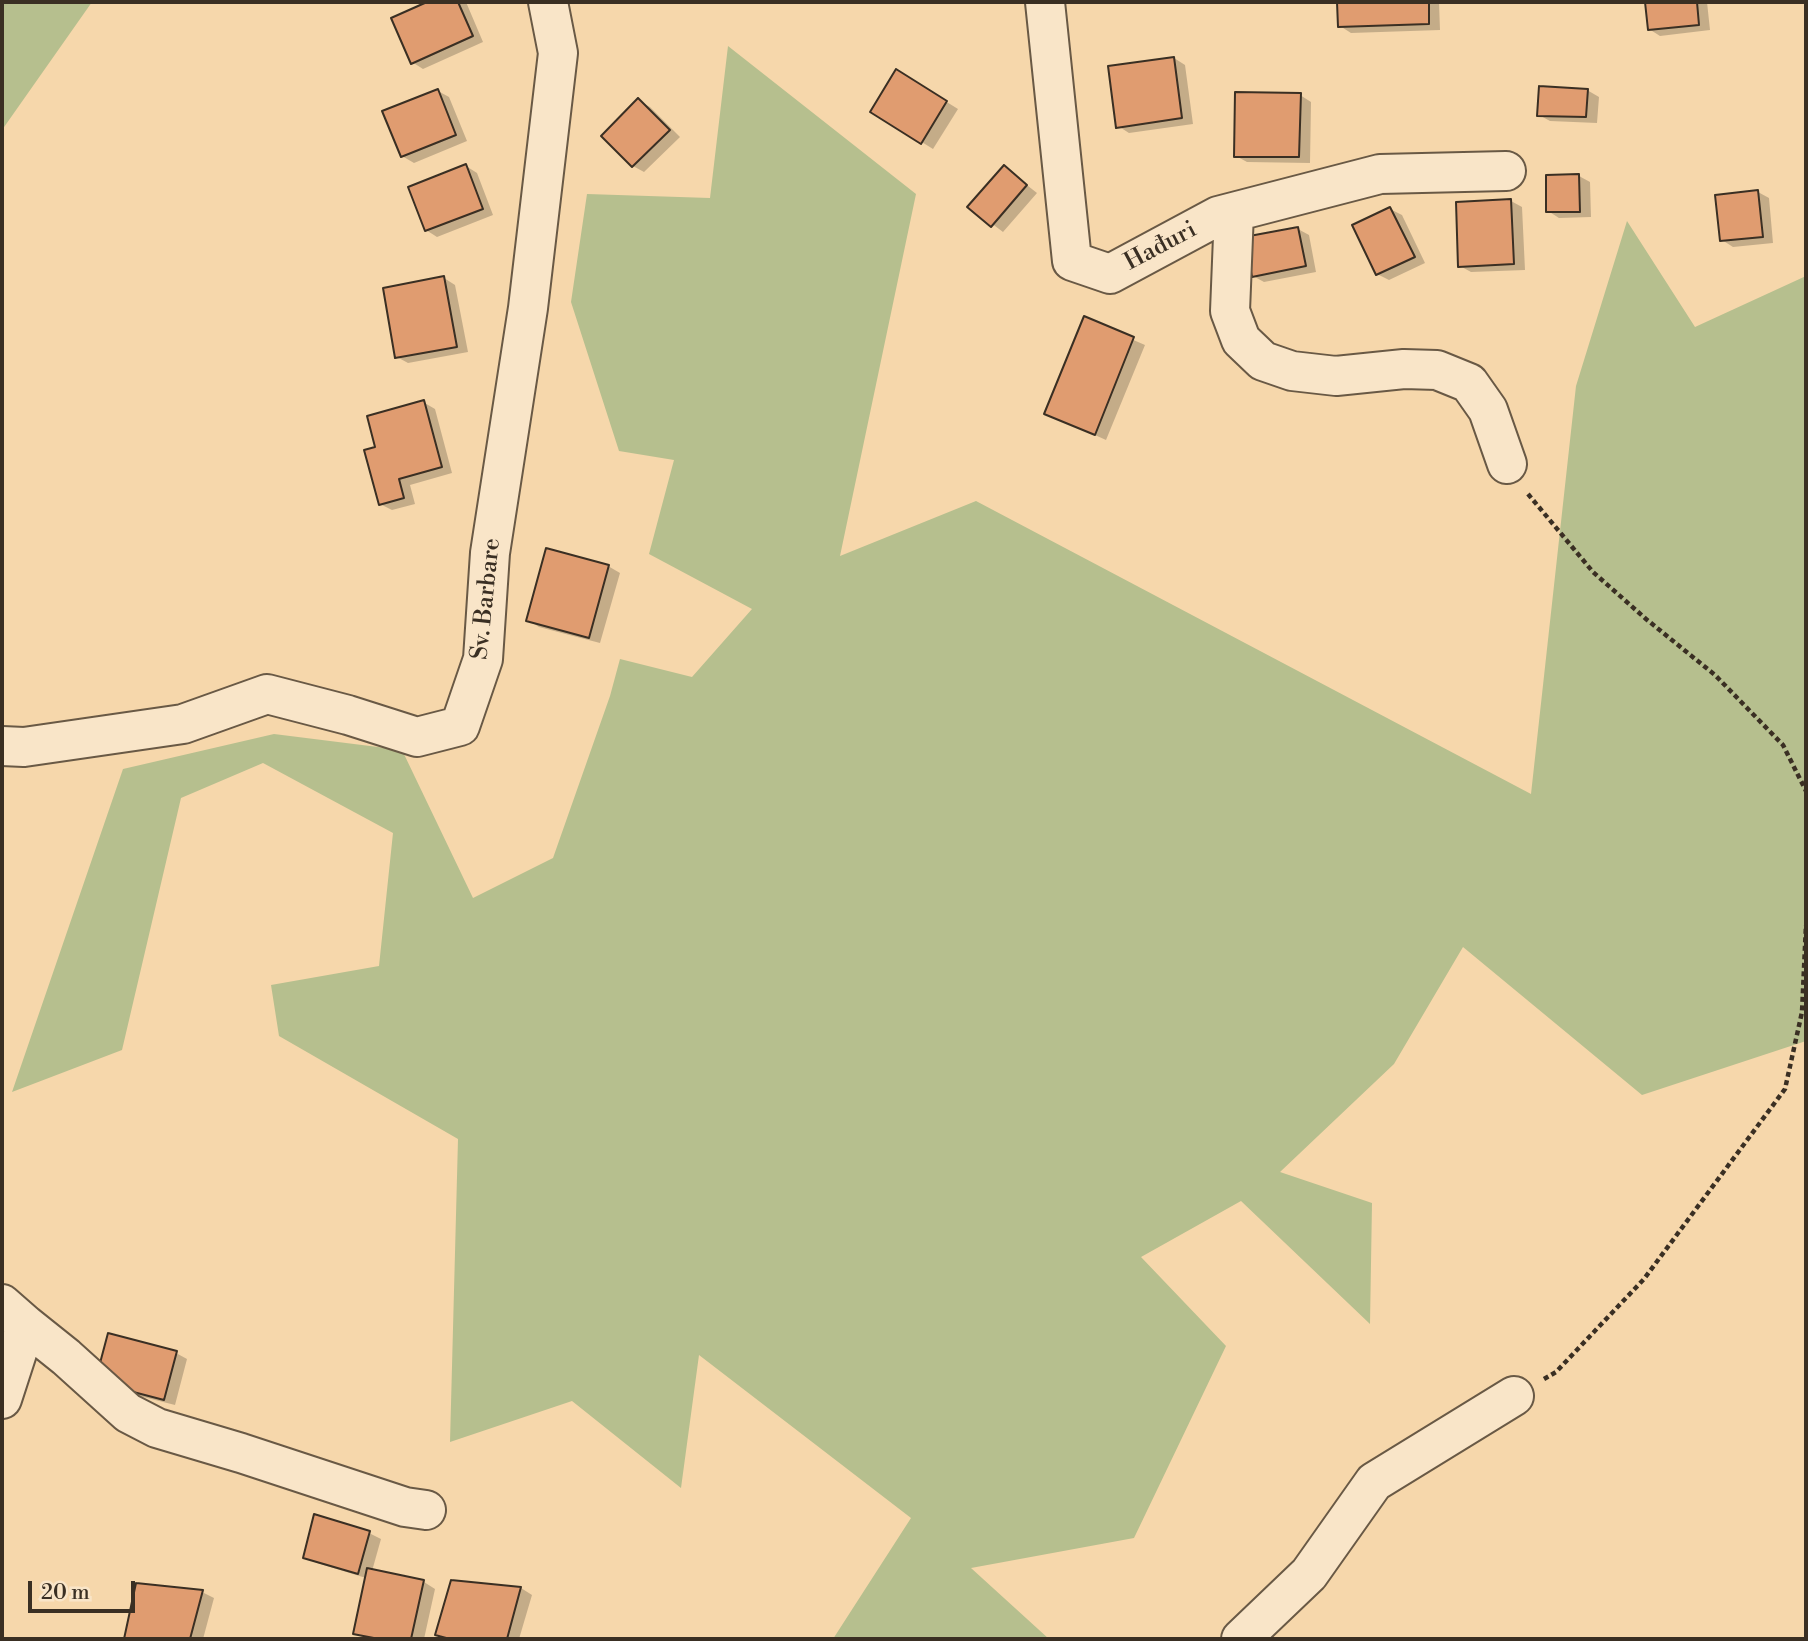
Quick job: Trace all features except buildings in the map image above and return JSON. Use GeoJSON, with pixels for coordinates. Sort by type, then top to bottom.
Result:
{"type":"FeatureCollection","features":[{"type":"Feature","properties":{"kind":"street","name":"Sv. Barbare"},"geometry":{"type":"LineString","coordinates":[[2,746],[24,747],[183,724],[267,694],[348,715],[417,737],[460,726],[483,659],[490,553],[528,309],[558,53],[548,2]]}},
{"type":"Feature","properties":{"kind":"street","name":"Hađuri"},"geometry":{"type":"LineString","coordinates":[[1045,2],[1072,261],[1110,274],[1218,216],[1380,174],[1506,171]]}},
{"type":"Feature","properties":{"kind":"street"},"geometry":{"type":"LineString","coordinates":[[1234,212],[1230,311],[1241,340],[1263,361],[1292,371],[1336,376],[1404,369],[1437,370],[1469,383],[1488,410],[1507,464]]}},
{"type":"Feature","properties":{"kind":"street"},"geometry":{"type":"LineString","coordinates":[[2,1399],[14,1315]]}},
{"type":"Feature","properties":{"kind":"street"},"geometry":{"type":"LineString","coordinates":[[14,1315],[128,1413],[157,1428],[404,1507],[426,1510]]}},
{"type":"Feature","properties":{"kind":"street"},"geometry":{"type":"LineString","coordinates":[[1241,1639],[1309,1574],[1374,1482],[1514,1396]]}},
{"type":"Feature","properties":{"kind":"path"},"geometry":{"type":"LineString","coordinates":[[1507,464],[1531,500],[1593,572],[1715,675],[1783,746],[1806,790]]}},
{"type":"Feature","properties":{"kind":"path"},"geometry":{"type":"LineString","coordinates":[[1514,1396],[1556,1372],[1644,1279],[1785,1089],[1802,1012],[1806,925]]}},
{"type":"Feature","properties":{"kind":"green space"},"geometry":{"type":"Polygon","coordinates":[[[2,2],[92,2],[2,130],[2,2]]]}},
{"type":"Feature","properties":{"kind":"green space"},"geometry":{"type":"Polygon","coordinates":[[[728,46],[916,194],[840,556],[976,501],[1531,794],[1576,386],[1627,221],[1695,327],[1806,276],[1806,1041],[1642,1095],[1463,947],[1394,1064],[1280,1172],[1372,1203],[1370,1324],[1241,1201],[1141,1257],[1226,1346],[1134,1538],[971,1568],[1049,1639],[833,1639],[911,1518],[699,1355],[681,1488],[572,1401],[450,1442],[458,1139],[279,1036],[271,985],[379,966],[393,833],[263,763],[181,798],[122,1050],[12,1092],[123,769],[274,734],[402,750],[473,898],[553,858],[610,696],[620,659],[692,677],[752,609],[649,554],[674,460],[619,451],[571,302],[587,194],[710,198],[728,46]]]}}]}
